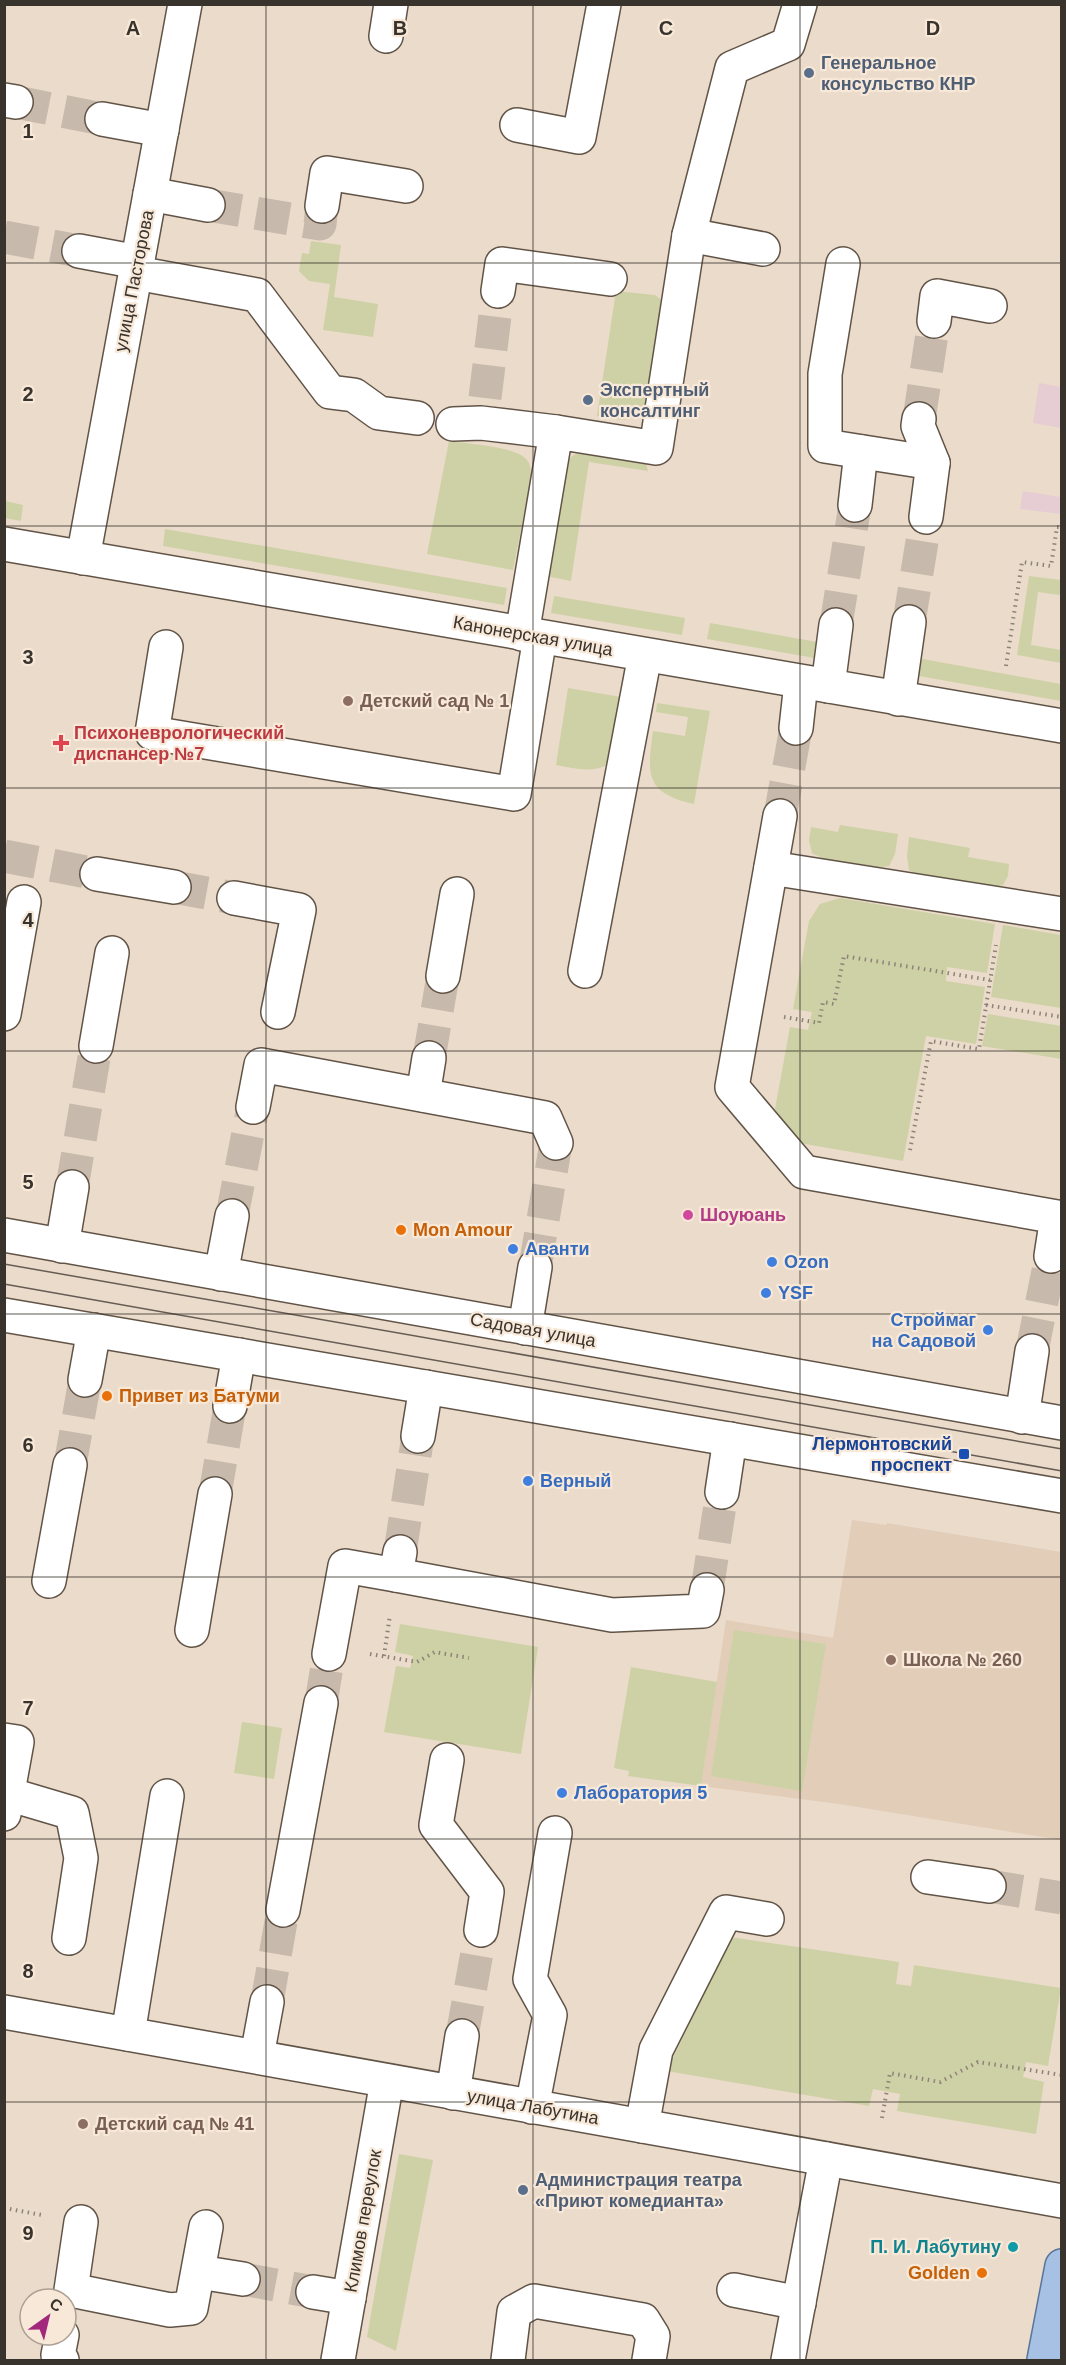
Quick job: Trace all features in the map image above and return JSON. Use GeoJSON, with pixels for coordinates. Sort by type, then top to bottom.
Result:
{"type":"FeatureCollection","features":[{"type":"Feature","properties":{"kind":"main road"},"geometry":{"type":"LineString","coordinates":[[1051,2355],[1062,2266]]}},
{"type":"Feature","properties":{"kind":"street","name":"улица Пасторова"},"geometry":{"type":"LineString","coordinates":[[83,558],[184,4]]}},
{"type":"Feature","properties":{"kind":"street"},"geometry":{"type":"LineString","coordinates":[[518,124],[579,136],[604,4]]}},
{"type":"Feature","properties":{"kind":"street"},"geometry":{"type":"LineString","coordinates":[[473,415],[556,432],[656,448],[689,236],[732,68],[788,44],[800,4]]}},
{"type":"Feature","properties":{"kind":"street"},"geometry":{"type":"LineString","coordinates":[[102,119],[162,130]]}},
{"type":"Feature","properties":{"kind":"street"},"geometry":{"type":"LineString","coordinates":[[322,206],[327,173],[406,186]]}},
{"type":"Feature","properties":{"kind":"street"},"geometry":{"type":"LineString","coordinates":[[150,194],[208,205]]}},
{"type":"Feature","properties":{"kind":"street"},"geometry":{"type":"LineString","coordinates":[[689,236],[763,249]]}},
{"type":"Feature","properties":{"kind":"street"},"geometry":{"type":"LineString","coordinates":[[79,251],[257,295],[330,392],[354,395],[379,412],[417,418]]}},
{"type":"Feature","properties":{"kind":"street"},"geometry":{"type":"LineString","coordinates":[[498,291],[502,264],[610,279]]}},
{"type":"Feature","properties":{"kind":"street"},"geometry":{"type":"LineString","coordinates":[[843,264],[825,374],[825,446],[933,463]]}},
{"type":"Feature","properties":{"kind":"street"},"geometry":{"type":"LineString","coordinates":[[934,321],[937,296],[990,306]]}},
{"type":"Feature","properties":{"kind":"street"},"geometry":{"type":"LineString","coordinates":[[919,419],[918,426],[933,463],[926,517]]}},
{"type":"Feature","properties":{"kind":"street"},"geometry":{"type":"LineString","coordinates":[[166,647],[152,733],[514,794],[556,432]]}},
{"type":"Feature","properties":{"kind":"street"},"geometry":{"type":"LineString","coordinates":[[855,505],[861,452]]}},
{"type":"Feature","properties":{"kind":"street","name":"Канонерская улица"},"geometry":{"type":"LineString","coordinates":[[4,544],[1062,726]]}},
{"type":"Feature","properties":{"kind":"street"},"geometry":{"type":"LineString","coordinates":[[898,699],[909,622]]}},
{"type":"Feature","properties":{"kind":"street"},"geometry":{"type":"LineString","coordinates":[[796,728],[836,625]]}},
{"type":"Feature","properties":{"kind":"street"},"geometry":{"type":"LineString","coordinates":[[585,971],[645,655]]}},
{"type":"Feature","properties":{"kind":"street"},"geometry":{"type":"LineString","coordinates":[[780,816],[732,1087],[804,1172],[1057,1216],[1051,1256]]}},
{"type":"Feature","properties":{"kind":"street"},"geometry":{"type":"LineString","coordinates":[[771,868],[1062,914]]}},
{"type":"Feature","properties":{"kind":"street"},"geometry":{"type":"LineString","coordinates":[[97,873],[174,887]]}},
{"type":"Feature","properties":{"kind":"street"},"geometry":{"type":"LineString","coordinates":[[443,976],[457,894]]}},
{"type":"Feature","properties":{"kind":"street"},"geometry":{"type":"LineString","coordinates":[[234,898],[299,910],[278,1012]]}},
{"type":"Feature","properties":{"kind":"street"},"geometry":{"type":"LineString","coordinates":[[4,1014],[24,902]]}},
{"type":"Feature","properties":{"kind":"street"},"geometry":{"type":"LineString","coordinates":[[96,1046],[112,953]]}},
{"type":"Feature","properties":{"kind":"street"},"geometry":{"type":"LineString","coordinates":[[423,1095],[429,1058]]}},
{"type":"Feature","properties":{"kind":"street"},"geometry":{"type":"LineString","coordinates":[[253,1107],[261,1065],[545,1118],[556,1143]]}},
{"type":"Feature","properties":{"kind":"street"},"geometry":{"type":"LineString","coordinates":[[62,1246],[72,1187]]}},
{"type":"Feature","properties":{"kind":"street"},"geometry":{"type":"LineString","coordinates":[[221,1274],[232,1216]]}},
{"type":"Feature","properties":{"kind":"street","name":"Садовая улица"},"geometry":{"type":"LineString","coordinates":[[4,1235],[1062,1423]]}},
{"type":"Feature","properties":{"kind":"street"},"geometry":{"type":"LineString","coordinates":[[525,1328],[535,1267]]}},
{"type":"Feature","properties":{"kind":"street"},"geometry":{"type":"LineString","coordinates":[[4,1315],[1062,1496]]}},
{"type":"Feature","properties":{"kind":"street"},"geometry":{"type":"LineString","coordinates":[[85,1380],[94,1330]]}},
{"type":"Feature","properties":{"kind":"street"},"geometry":{"type":"LineString","coordinates":[[1022,1417],[1032,1351]]}},
{"type":"Feature","properties":{"kind":"street"},"geometry":{"type":"LineString","coordinates":[[230,1406],[239,1355]]}},
{"type":"Feature","properties":{"kind":"street"},"geometry":{"type":"LineString","coordinates":[[418,1436],[426,1387]]}},
{"type":"Feature","properties":{"kind":"street"},"geometry":{"type":"LineString","coordinates":[[722,1492],[730,1439]]}},
{"type":"Feature","properties":{"kind":"street"},"geometry":{"type":"LineString","coordinates":[[49,1581],[70,1465]]}},
{"type":"Feature","properties":{"kind":"street"},"geometry":{"type":"LineString","coordinates":[[192,1630],[215,1494]]}},
{"type":"Feature","properties":{"kind":"street"},"geometry":{"type":"LineString","coordinates":[[330,1651],[345,1566],[398,1564],[612,1615],[703,1611],[707,1590]]}},
{"type":"Feature","properties":{"kind":"street"},"geometry":{"type":"LineString","coordinates":[[283,1910],[321,1703]]}},
{"type":"Feature","properties":{"kind":"street"},"geometry":{"type":"LineString","coordinates":[[4,1740],[17,1742],[6,1804],[72,1813],[81,1858],[69,1938]]}},
{"type":"Feature","properties":{"kind":"street"},"geometry":{"type":"LineString","coordinates":[[447,1760],[436,1826],[487,1892],[480,1930]]}},
{"type":"Feature","properties":{"kind":"street"},"geometry":{"type":"LineString","coordinates":[[128,2034],[167,1796]]}},
{"type":"Feature","properties":{"kind":"street"},"geometry":{"type":"LineString","coordinates":[[532,2106],[550,2015],[530,1979],[555,1833]]}},
{"type":"Feature","properties":{"kind":"street"},"geometry":{"type":"LineString","coordinates":[[928,1877],[989,1886]]}},
{"type":"Feature","properties":{"kind":"street"},"geometry":{"type":"LineString","coordinates":[[642,2126],[656,2050],[726,1912],[767,1919]]}},
{"type":"Feature","properties":{"kind":"street"},"geometry":{"type":"LineString","coordinates":[[257,2056],[267,2002]]}},
{"type":"Feature","properties":{"kind":"street","name":"улица Лабутина"},"geometry":{"type":"LineString","coordinates":[[4,2012],[1062,2200]]}},
{"type":"Feature","properties":{"kind":"street"},"geometry":{"type":"LineString","coordinates":[[453,2092],[462,2037]]}},
{"type":"Feature","properties":{"kind":"street","name":"Климов переулок"},"geometry":{"type":"LineString","coordinates":[[338,2361],[387,2081]]}},
{"type":"Feature","properties":{"kind":"street"},"geometry":{"type":"LineString","coordinates":[[788,2361],[826,2159]]}},
{"type":"Feature","properties":{"kind":"street"},"geometry":{"type":"LineString","coordinates":[[71,2287],[81,2222]]}},
{"type":"Feature","properties":{"kind":"street"},"geometry":{"type":"LineString","coordinates":[[78,2304],[170,2310],[191,2308],[206,2227]]}},
{"type":"Feature","properties":{"kind":"street"},"geometry":{"type":"LineString","coordinates":[[199,2272],[243,2279]]}},
{"type":"Feature","properties":{"kind":"street"},"geometry":{"type":"LineString","coordinates":[[735,2290],[799,2303]]}},
{"type":"Feature","properties":{"kind":"street"},"geometry":{"type":"LineString","coordinates":[[313,2292],[349,2298]]}},
{"type":"Feature","properties":{"kind":"street"},"geometry":{"type":"LineString","coordinates":[[508,2361],[514,2312],[534,2301],[643,2320],[653,2336],[649,2361]]}},
{"type":"Feature","properties":{"kind":"street"},"geometry":{"type":"LineString","coordinates":[[60,2347],[58,2355],[62,2361]]}},
{"type":"Feature","properties":{"kind":"path"},"geometry":{"type":"LineString","coordinates":[[1006,666],[1022,562],[1051,566],[1057,527],[1062,527]]}},
{"type":"Feature","properties":{"kind":"path"},"geometry":{"type":"LineString","coordinates":[[902,1190],[931,1041],[979,1049],[1002,906]]}},
{"type":"Feature","properties":{"kind":"path"},"geometry":{"type":"LineString","coordinates":[[746,1011],[819,1023],[822,1002],[834,1004],[843,956],[990,980]]}},
{"type":"Feature","properties":{"kind":"path"},"geometry":{"type":"LineString","coordinates":[[986,1005],[1062,1017]]}},
{"type":"Feature","properties":{"kind":"path"},"geometry":{"type":"LineString","coordinates":[[330,1651],[417,1662],[435,1652],[469,1658]]}},
{"type":"Feature","properties":{"kind":"path"},"geometry":{"type":"LineString","coordinates":[[882,2118],[890,2073],[940,2082],[978,2062],[1062,2075]]}},
{"type":"Feature","properties":{"kind":"shaded area"},"geometry":{"type":"Polygon","coordinates":[[[1039,383],[1061,387],[1061,428],[1033,423],[1039,383]]]}},
{"type":"Feature","properties":{"kind":"shaded area"},"geometry":{"type":"Polygon","coordinates":[[[1023,491],[1061,497],[1061,514],[1020,509],[1023,491]]]}},
{"type":"Feature","properties":{"kind":"shaded area","name":"Школа № 260"},"geometry":{"type":"Polygon","coordinates":[[[852,1520],[886,1525],[887,1523],[1061,1552],[1061,1840],[839,1804],[701,1786],[726,1620],[833,1638],[852,1520]]]}},
{"type":"Feature","properties":{"kind":"green space"},"geometry":{"type":"Polygon","coordinates":[[[311,241],[341,245],[334,297],[378,304],[373,337],[323,330],[330,284],[309,281],[299,271],[302,253],[309,254],[311,241]]]}},
{"type":"Feature","properties":{"kind":"green space"},"geometry":{"type":"Polygon","coordinates":[[[616,291],[655,295],[663,301],[648,406],[637,416],[625,420],[597,416],[616,291]]]}},
{"type":"Feature","properties":{"kind":"green space"},"geometry":{"type":"Polygon","coordinates":[[[449,441],[502,449],[521,455],[528,462],[531,479],[513,570],[427,554],[449,441]]]}},
{"type":"Feature","properties":{"kind":"green space"},"geometry":{"type":"Polygon","coordinates":[[[585,451],[646,463],[648,471],[589,462],[571,581],[546,576],[565,462],[585,451]]]}},
{"type":"Feature","properties":{"kind":"green space"},"geometry":{"type":"Polygon","coordinates":[[[5,501],[23,505],[21,521],[5,518],[5,501]]]}},
{"type":"Feature","properties":{"kind":"green space"},"geometry":{"type":"Polygon","coordinates":[[[165,529],[507,588],[504,605],[163,546],[165,529]]]}},
{"type":"Feature","properties":{"kind":"green space"},"geometry":{"type":"Polygon","coordinates":[[[1029,576],[1061,580],[1060,595],[1038,592],[1031,645],[1061,650],[1061,663],[1017,655],[1029,576]]]}},
{"type":"Feature","properties":{"kind":"green space"},"geometry":{"type":"Polygon","coordinates":[[[554,596],[685,618],[682,635],[551,613],[554,596]]]}},
{"type":"Feature","properties":{"kind":"green space"},"geometry":{"type":"Polygon","coordinates":[[[710,623],[823,643],[820,659],[707,639],[710,623]]]}},
{"type":"Feature","properties":{"kind":"green space"},"geometry":{"type":"Polygon","coordinates":[[[917,658],[1061,684],[1061,701],[913,675],[917,658]]]}},
{"type":"Feature","properties":{"kind":"green space"},"geometry":{"type":"Polygon","coordinates":[[[568,688],[621,697],[609,764],[603,767],[590,770],[556,765],[568,688]]]}},
{"type":"Feature","properties":{"kind":"green space"},"geometry":{"type":"Polygon","coordinates":[[[657,703],[710,711],[694,804],[666,794],[653,780],[650,759],[653,731],[685,736],[688,717],[656,712],[657,703]]]}},
{"type":"Feature","properties":{"kind":"green space"},"geometry":{"type":"Polygon","coordinates":[[[840,825],[898,834],[895,854],[889,866],[850,866],[812,853],[809,841],[811,827],[838,832],[840,825]]]}},
{"type":"Feature","properties":{"kind":"green space"},"geometry":{"type":"Polygon","coordinates":[[[909,837],[970,848],[968,857],[1009,864],[1008,876],[1003,885],[992,888],[921,877],[909,870],[907,856],[909,837]]]}},
{"type":"Feature","properties":{"kind":"green space"},"geometry":{"type":"Polygon","coordinates":[[[840,898],[995,924],[987,973],[947,967],[946,981],[985,987],[976,1044],[926,1036],[903,1161],[788,1141],[775,1109],[790,1027],[808,1030],[812,1012],[793,1009],[809,921],[820,904],[840,898]]]}},
{"type":"Feature","properties":{"kind":"green space"},"geometry":{"type":"Polygon","coordinates":[[[1003,925],[1061,935],[1061,1008],[991,997],[1003,925]]]}},
{"type":"Feature","properties":{"kind":"green space"},"geometry":{"type":"Polygon","coordinates":[[[988,1014],[1061,1026],[1061,1059],[982,1046],[988,1014]]]}},
{"type":"Feature","properties":{"kind":"green space"},"geometry":{"type":"Polygon","coordinates":[[[400,1624],[538,1647],[521,1754],[384,1732],[396,1666],[410,1668],[413,1656],[395,1652],[400,1624]]]}},
{"type":"Feature","properties":{"kind":"green space"},"geometry":{"type":"Polygon","coordinates":[[[734,1630],[826,1644],[802,1791],[711,1776],[734,1630]]]}},
{"type":"Feature","properties":{"kind":"green space"},"geometry":{"type":"Polygon","coordinates":[[[631,1667],[717,1682],[701,1786],[628,1776],[629,1771],[614,1768],[631,1667]]]}},
{"type":"Feature","properties":{"kind":"green space"},"geometry":{"type":"Polygon","coordinates":[[[242,1722],[282,1728],[274,1779],[234,1773],[242,1722]]]}},
{"type":"Feature","properties":{"kind":"green space"},"geometry":{"type":"Polygon","coordinates":[[[730,1937],[899,1962],[896,1984],[911,1986],[914,1965],[1061,1988],[1048,2066],[1026,2062],[1023,2077],[1044,2082],[1036,2134],[897,2111],[900,2094],[873,2089],[869,2106],[667,2071],[730,1937]]]}},
{"type":"Feature","properties":{"kind":"green space"},"geometry":{"type":"Polygon","coordinates":[[[399,2154],[433,2160],[396,2351],[367,2337],[399,2154]]]}},
{"type":"Feature","properties":{"kind":"tunnel"},"geometry":{"type":"LineString","coordinates":[[16,102],[102,119]]}},
{"type":"Feature","properties":{"kind":"tunnel"},"geometry":{"type":"LineString","coordinates":[[208,205],[320,224],[322,206]]}},
{"type":"Feature","properties":{"kind":"tunnel"},"geometry":{"type":"LineString","coordinates":[[4,237],[79,251]]}},
{"type":"Feature","properties":{"kind":"tunnel"},"geometry":{"type":"LineString","coordinates":[[485,398],[498,291]]}},
{"type":"Feature","properties":{"kind":"tunnel"},"geometry":{"type":"LineString","coordinates":[[919,419],[934,321]]}},
{"type":"Feature","properties":{"kind":"tunnel"},"geometry":{"type":"LineString","coordinates":[[836,625],[855,505]]}},
{"type":"Feature","properties":{"kind":"tunnel"},"geometry":{"type":"LineString","coordinates":[[909,622],[926,517]]}},
{"type":"Feature","properties":{"kind":"tunnel"},"geometry":{"type":"LineString","coordinates":[[780,816],[796,728]]}},
{"type":"Feature","properties":{"kind":"tunnel"},"geometry":{"type":"LineString","coordinates":[[4,856],[97,874]]}},
{"type":"Feature","properties":{"kind":"tunnel"},"geometry":{"type":"LineString","coordinates":[[174,887],[234,898]]}},
{"type":"Feature","properties":{"kind":"tunnel"},"geometry":{"type":"LineString","coordinates":[[429,1058],[443,976]]}},
{"type":"Feature","properties":{"kind":"tunnel"},"geometry":{"type":"LineString","coordinates":[[72,1187],[96,1046]]}},
{"type":"Feature","properties":{"kind":"tunnel"},"geometry":{"type":"LineString","coordinates":[[232,1216],[253,1107]]}},
{"type":"Feature","properties":{"kind":"tunnel"},"geometry":{"type":"LineString","coordinates":[[535,1267],[556,1143]]}},
{"type":"Feature","properties":{"kind":"tunnel"},"geometry":{"type":"LineString","coordinates":[[1032,1351],[1051,1256]]}},
{"type":"Feature","properties":{"kind":"tunnel"},"geometry":{"type":"LineString","coordinates":[[70,1465],[85,1380]]}},
{"type":"Feature","properties":{"kind":"tunnel"},"geometry":{"type":"LineString","coordinates":[[215,1494],[230,1406]]}},
{"type":"Feature","properties":{"kind":"tunnel"},"geometry":{"type":"LineString","coordinates":[[400,1552],[418,1436]]}},
{"type":"Feature","properties":{"kind":"tunnel"},"geometry":{"type":"LineString","coordinates":[[707,1590],[722,1492]]}},
{"type":"Feature","properties":{"kind":"tunnel"},"geometry":{"type":"LineString","coordinates":[[321,1703],[329,1654]]}},
{"type":"Feature","properties":{"kind":"tunnel"},"geometry":{"type":"LineString","coordinates":[[989,1886],[1062,1898]]}},
{"type":"Feature","properties":{"kind":"tunnel"},"geometry":{"type":"LineString","coordinates":[[267,2002],[283,1910]]}},
{"type":"Feature","properties":{"kind":"tunnel"},"geometry":{"type":"LineString","coordinates":[[462,2036],[481,1930]]}},
{"type":"Feature","properties":{"kind":"tunnel"},"geometry":{"type":"LineString","coordinates":[[243,2279],[313,2292]]}},
{"type":"Feature","properties":{"kind":"tram line"},"geometry":{"type":"LineString","coordinates":[[4,1264],[1062,1449]]}},
{"type":"Feature","properties":{"kind":"tram line"},"geometry":{"type":"LineString","coordinates":[[4,1284],[1062,1471]]}},
{"type":"Feature","properties":{"kind":"place","name":"Генеральное консульство КНР"},"geometry":{"type":"Point","coordinates":[809,73]}},
{"type":"Feature","properties":{"kind":"place","name":"Экспертный консалтинг"},"geometry":{"type":"Point","coordinates":[588,400]}},
{"type":"Feature","properties":{"kind":"place","name":"Детский сад № 1"},"geometry":{"type":"Point","coordinates":[348,701]}},
{"type":"Feature","properties":{"kind":"place","name":"Психоневрологический диспансер №7"},"geometry":{"type":"Point","coordinates":[61,743]}},
{"type":"Feature","properties":{"kind":"place","name":"Шоуюань"},"geometry":{"type":"Point","coordinates":[688,1215]}},
{"type":"Feature","properties":{"kind":"place","name":"Mon Amour"},"geometry":{"type":"Point","coordinates":[401,1230]}},
{"type":"Feature","properties":{"kind":"place","name":"Аванти"},"geometry":{"type":"Point","coordinates":[513,1249]}},
{"type":"Feature","properties":{"kind":"place","name":"Ozon"},"geometry":{"type":"Point","coordinates":[772,1262]}},
{"type":"Feature","properties":{"kind":"place","name":"YSF"},"geometry":{"type":"Point","coordinates":[766,1293]}},
{"type":"Feature","properties":{"kind":"place","name":"Строймаг на Садовой"},"geometry":{"type":"Point","coordinates":[988,1330]}},
{"type":"Feature","properties":{"kind":"place","name":"Привет из Батуми"},"geometry":{"type":"Point","coordinates":[107,1396]}},
{"type":"Feature","properties":{"kind":"place","name":"Лермонтовский проспект"},"geometry":{"type":"Point","coordinates":[964,1454]}},
{"type":"Feature","properties":{"kind":"place","name":"Верный"},"geometry":{"type":"Point","coordinates":[528,1481]}},
{"type":"Feature","properties":{"kind":"place","name":"Школа № 260"},"geometry":{"type":"Point","coordinates":[891,1660]}},
{"type":"Feature","properties":{"kind":"place","name":"Лаборатория 5"},"geometry":{"type":"Point","coordinates":[562,1793]}},
{"type":"Feature","properties":{"kind":"place","name":"Детский сад № 41"},"geometry":{"type":"Point","coordinates":[83,2124]}},
{"type":"Feature","properties":{"kind":"place","name":"Администрация театра «Приют комедианта»"},"geometry":{"type":"Point","coordinates":[523,2190]}},
{"type":"Feature","properties":{"kind":"place","name":"П. И. Лабутину"},"geometry":{"type":"Point","coordinates":[1013,2247]}},
{"type":"Feature","properties":{"kind":"place","name":"Golden"},"geometry":{"type":"Point","coordinates":[982,2273]}}]}
